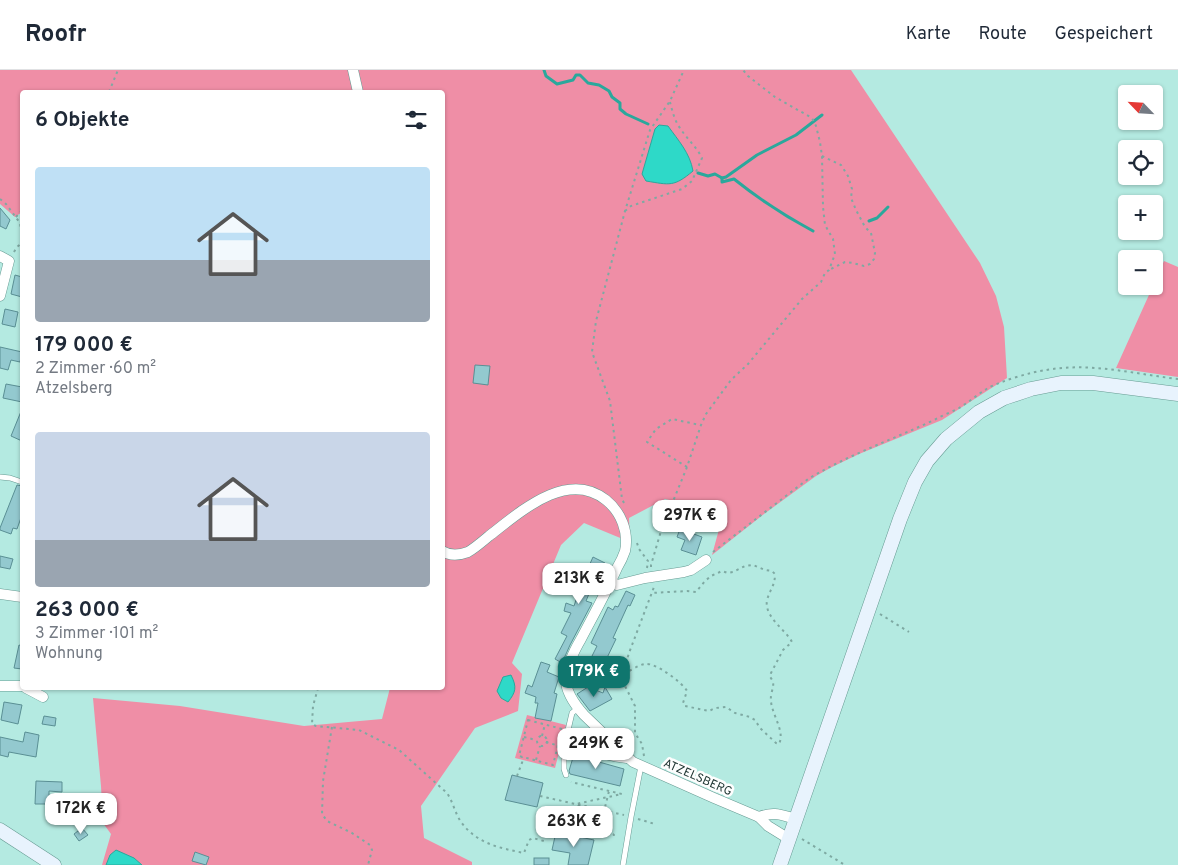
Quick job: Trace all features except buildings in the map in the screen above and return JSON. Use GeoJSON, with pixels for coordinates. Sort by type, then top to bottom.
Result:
{"type":"FeatureCollection","features":[{"type":"Feature","properties":{"kind":"street"},"geometry":{"type":"LineString","coordinates":[[353,70],[358,90]]}},
{"type":"Feature","properties":{"kind":"street"},"geometry":{"type":"LineString","coordinates":[[0,296],[5,258]]}},
{"type":"Feature","properties":{"kind":"street"},"geometry":{"type":"LineString","coordinates":[[780,865],[900,519],[915,482],[927,461],[946,439],[979,412],[1004,398],[1031,389],[1061,383],[1093,382],[1178,394]]}},
{"type":"Feature","properties":{"kind":"street","name":"ATZELSBERG"},"geometry":{"type":"LineString","coordinates":[[445,552],[457,555],[469,551],[538,501],[562,490],[585,490],[596,493],[606,499],[622,521],[626,532],[625,551],[570,663],[566,678],[567,689],[578,708],[615,746],[637,764],[759,817],[768,826],[790,836]]}},
{"type":"Feature","properties":{"kind":"street"},"geometry":{"type":"LineString","coordinates":[[611,582],[616,585],[684,572],[691,570],[706,560]]}},
{"type":"Feature","properties":{"kind":"street"},"geometry":{"type":"LineString","coordinates":[[0,594],[20,598]]}},
{"type":"Feature","properties":{"kind":"street"},"geometry":{"type":"LineString","coordinates":[[0,686],[20,686]]}},
{"type":"Feature","properties":{"kind":"street"},"geometry":{"type":"LineString","coordinates":[[30,690],[43,697]]}},
{"type":"Feature","properties":{"kind":"street","name":"ATZELSBERG"},"geometry":{"type":"LineString","coordinates":[[759,817],[776,813],[796,819]]}},
{"type":"Feature","properties":{"kind":"street"},"geometry":{"type":"LineString","coordinates":[[0,830],[54,865]]}},
{"type":"Feature","properties":{"kind":"lane"},"geometry":{"type":"LineString","coordinates":[[0,477],[20,481]]}},
{"type":"Feature","properties":{"kind":"lane"},"geometry":{"type":"LineString","coordinates":[[566,775],[564,769],[564,747],[572,713],[578,708]]}},
{"type":"Feature","properties":{"kind":"lane"},"geometry":{"type":"LineString","coordinates":[[564,747],[637,764],[623,865]]}},
{"type":"Feature","properties":{"kind":"path"},"geometry":{"type":"LineString","coordinates":[[110,90],[118,70]]}},
{"type":"Feature","properties":{"kind":"path"},"geometry":{"type":"LineString","coordinates":[[624,504],[610,401],[592,352],[596,321],[625,211],[650,130],[670,101],[684,70]]}},
{"type":"Feature","properties":{"kind":"path"},"geometry":{"type":"LineString","coordinates":[[743,70],[775,97],[812,118],[816,126],[822,156],[822,207],[825,225],[833,239],[835,254],[829,270]]}},
{"type":"Feature","properties":{"kind":"path"},"geometry":{"type":"LineString","coordinates":[[625,211],[631,206],[682,189],[692,181],[702,158],[698,149],[678,126],[670,101]]}},
{"type":"Feature","properties":{"kind":"path"},"geometry":{"type":"LineString","coordinates":[[649,578],[651,564],[661,531],[688,467],[706,414],[731,380],[748,364],[802,299],[821,282],[825,273],[845,262],[864,266],[870,264],[874,259],[875,253],[871,233],[865,227],[851,198],[852,189],[848,176],[841,165],[822,156]]}},
{"type":"Feature","properties":{"kind":"path"},"geometry":{"type":"LineString","coordinates":[[0,199],[20,223]]}},
{"type":"Feature","properties":{"kind":"path"},"geometry":{"type":"LineString","coordinates":[[16,217],[20,212]]}},
{"type":"Feature","properties":{"kind":"path"},"geometry":{"type":"LineString","coordinates":[[5,258],[20,245]]}},
{"type":"Feature","properties":{"kind":"path"},"geometry":{"type":"LineString","coordinates":[[706,560],[712,552],[808,479],[842,460],[958,408],[989,388],[1008,380],[1044,370],[1068,367],[1120,370],[1178,379]]}},
{"type":"Feature","properties":{"kind":"path"},"geometry":{"type":"LineString","coordinates":[[688,467],[648,442],[656,429],[672,419],[701,425]]}},
{"type":"Feature","properties":{"kind":"path"},"geometry":{"type":"LineString","coordinates":[[636,540],[638,549],[648,561],[649,578],[655,585],[625,664],[624,684],[635,706],[635,733],[642,744],[644,755],[637,764]]}},
{"type":"Feature","properties":{"kind":"path"},"geometry":{"type":"LineString","coordinates":[[624,674],[645,664],[653,665],[685,687],[687,691],[683,704],[685,706],[708,711],[726,707],[735,713],[755,720],[760,728],[776,744],[779,744],[781,740],[778,723],[771,710],[770,704],[774,681],[770,678],[784,650],[792,642],[776,624],[767,608],[769,594],[775,581],[775,574],[772,571],[753,565],[745,566],[733,572],[722,571],[711,576],[696,592],[652,594]]}},
{"type":"Feature","properties":{"kind":"path"},"geometry":{"type":"LineString","coordinates":[[869,608],[909,632]]}},
{"type":"Feature","properties":{"kind":"path"},"geometry":{"type":"LineString","coordinates":[[317,690],[313,706],[312,724],[359,730],[398,750],[447,794],[453,802],[462,823],[473,835],[488,844],[524,853],[530,840],[533,838],[547,842]]}},
{"type":"Feature","properties":{"kind":"path"},"geometry":{"type":"LineString","coordinates":[[517,776],[522,760],[522,757],[519,756],[528,720],[562,728],[553,765],[522,757]]}},
{"type":"Feature","properties":{"kind":"path"},"geometry":{"type":"LineString","coordinates":[[537,741],[542,736],[545,724]]}},
{"type":"Feature","properties":{"kind":"path"},"geometry":{"type":"LineString","coordinates":[[332,727],[323,781],[322,814],[327,821],[352,833],[370,845],[372,850],[368,865]]}},
{"type":"Feature","properties":{"kind":"path"},"geometry":{"type":"LineString","coordinates":[[542,736],[546,742],[564,747]]}},
{"type":"Feature","properties":{"kind":"path"},"geometry":{"type":"LineString","coordinates":[[524,737],[537,741],[540,746],[536,760]]}},
{"type":"Feature","properties":{"kind":"path"},"geometry":{"type":"LineString","coordinates":[[540,746],[545,745],[546,742]]}},
{"type":"Feature","properties":{"kind":"path"},"geometry":{"type":"LineString","coordinates":[[571,782],[622,794],[576,804]]}},
{"type":"Feature","properties":{"kind":"path"},"geometry":{"type":"LineString","coordinates":[[599,832],[609,790]]}},
{"type":"Feature","properties":{"kind":"path"},"geometry":{"type":"LineString","coordinates":[[540,796],[655,824]]}},
{"type":"Feature","properties":{"kind":"path"},"geometry":{"type":"LineString","coordinates":[[562,824],[614,835],[576,804]]}},
{"type":"Feature","properties":{"kind":"path"},"geometry":{"type":"LineString","coordinates":[[790,836],[845,865]]}},
{"type":"Feature","properties":{"kind":"shaded area"},"geometry":{"type":"Polygon","coordinates":[[[0,70],[851,70],[980,263],[996,296],[1004,327],[1007,378],[942,420],[859,454],[816,476],[712,555],[724,511],[665,499],[629,518],[630,542],[584,523],[561,545],[512,663],[522,674],[518,711],[475,728],[421,806],[424,838],[472,862],[472,865],[102,865],[111,834],[103,823],[93,698],[180,706],[304,726],[382,719],[389,690],[445,690],[445,90],[20,90],[20,213],[15,217],[0,204],[0,70]]]}},
{"type":"Feature","properties":{"kind":"shaded area"},"geometry":{"type":"Polygon","coordinates":[[[1164,261],[1178,267],[1178,377],[1116,368],[1149,295],[1163,295],[1164,261]]]}},
{"type":"Feature","properties":{"kind":"shaded area"},"geometry":{"type":"Polygon","coordinates":[[[527,715],[566,725],[555,768],[515,758],[527,715]]]}},
{"type":"Feature","properties":{"kind":"water"},"geometry":{"type":"Polygon","coordinates":[[[659,125],[668,126],[676,136],[691,164],[693,171],[676,182],[646,181],[642,174],[655,129],[659,125]]]}},
{"type":"Feature","properties":{"kind":"water"},"geometry":{"type":"Polygon","coordinates":[[[511,675],[515,689],[508,702],[501,698],[497,691],[503,677],[511,675]]]}},
{"type":"Feature","properties":{"kind":"water"},"geometry":{"type":"Polygon","coordinates":[[[68,798],[75,798],[75,812],[68,812],[68,798]]]}},
{"type":"Feature","properties":{"kind":"water"},"geometry":{"type":"Polygon","coordinates":[[[116,850],[134,858],[142,865],[106,865],[110,855],[116,850]]]}},
{"type":"Feature","properties":{"kind":"waterway"},"geometry":{"type":"LineString","coordinates":[[544,70],[546,76],[557,84],[573,80],[576,75],[580,75],[588,83],[599,85],[609,91],[612,97],[620,103],[620,109],[626,114],[648,124]]}},
{"type":"Feature","properties":{"kind":"waterway"},"geometry":{"type":"LineString","coordinates":[[698,173],[708,176],[715,174],[722,178],[726,177],[757,155],[796,135],[822,115]]}},
{"type":"Feature","properties":{"kind":"waterway"},"geometry":{"type":"LineString","coordinates":[[722,178],[722,182],[734,179],[772,207],[813,231]]}},
{"type":"Feature","properties":{"kind":"waterway"},"geometry":{"type":"LineString","coordinates":[[869,221],[877,218],[888,207]]}}]}
